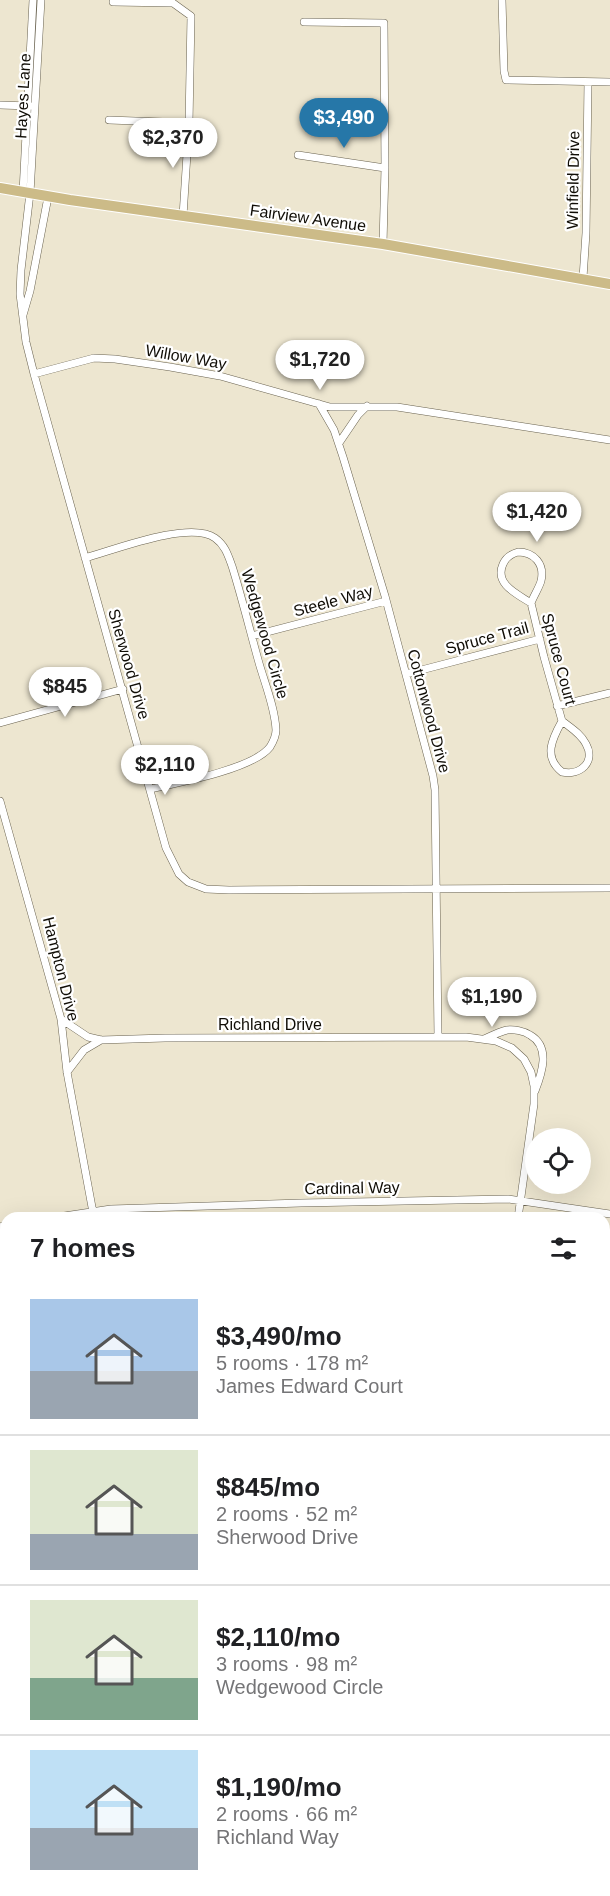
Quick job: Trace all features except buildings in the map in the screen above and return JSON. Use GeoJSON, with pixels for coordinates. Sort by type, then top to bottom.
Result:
{"type":"FeatureCollection","features":[{"type":"Feature","properties":{"kind":"main road","name":"Fairview Avenue"},"geometry":{"type":"LineString","coordinates":[[0,188],[383,243],[610,284]]}},
{"type":"Feature","properties":{"kind":"street","name":"Hayes Lane"},"geometry":{"type":"LineString","coordinates":[[32,106],[33,0]]}},
{"type":"Feature","properties":{"kind":"street","name":"Hayes Lane"},"geometry":{"type":"LineString","coordinates":[[27,193],[41,0]]}},
{"type":"Feature","properties":{"kind":"street"},"geometry":{"type":"LineString","coordinates":[[502,0],[505,79],[509,81],[610,82]]}},
{"type":"Feature","properties":{"kind":"street"},"geometry":{"type":"LineString","coordinates":[[113,2],[173,3],[191,16],[189,123],[183,216]]}},
{"type":"Feature","properties":{"kind":"street"},"geometry":{"type":"LineString","coordinates":[[304,22],[384,23],[383,243]]}},
{"type":"Feature","properties":{"kind":"street","name":"Winfield Drive"},"geometry":{"type":"LineString","coordinates":[[583,278],[586,233],[588,82]]}},
{"type":"Feature","properties":{"kind":"street"},"geometry":{"type":"LineString","coordinates":[[0,105],[32,106]]}},
{"type":"Feature","properties":{"kind":"street"},"geometry":{"type":"LineString","coordinates":[[109,120],[189,123]]}},
{"type":"Feature","properties":{"kind":"street"},"geometry":{"type":"LineString","coordinates":[[298,154],[385,168]]}},
{"type":"Feature","properties":{"kind":"street","name":"Sherwood Drive"},"geometry":{"type":"LineString","coordinates":[[27,193],[20,304],[34,374],[123,689],[162,837],[179,874],[196,886],[229,890],[610,888]]}},
{"type":"Feature","properties":{"kind":"street","name":"Sherwood Drive"},"geometry":{"type":"LineString","coordinates":[[22,317],[31,284],[48,196]]}},
{"type":"Feature","properties":{"kind":"street","name":"Willow Way"},"geometry":{"type":"LineString","coordinates":[[34,374],[94,358],[115,360],[220,376],[330,407],[396,407],[610,440]]}},
{"type":"Feature","properties":{"kind":"street","name":"Cottonwood Drive"},"geometry":{"type":"LineString","coordinates":[[319,404],[339,443],[386,601],[430,762],[435,790],[438,1037]]}},
{"type":"Feature","properties":{"kind":"street"},"geometry":{"type":"LineString","coordinates":[[339,443],[367,406]]}},
{"type":"Feature","properties":{"kind":"street","name":"Wedgewood Circle"},"geometry":{"type":"LineString","coordinates":[[85,558],[153,538],[183,532],[215,538],[226,550],[252,636],[276,725],[276,735],[270,746],[251,761],[206,776],[150,789]]}},
{"type":"Feature","properties":{"kind":"street"},"geometry":{"type":"LineString","coordinates":[[514,553],[531,554],[541,567],[540,584],[531,603],[502,581],[503,562],[514,553]]}},
{"type":"Feature","properties":{"kind":"street","name":"Steele Way"},"geometry":{"type":"LineString","coordinates":[[252,636],[386,601]]}},
{"type":"Feature","properties":{"kind":"street","name":"Spruce Court"},"geometry":{"type":"LineString","coordinates":[[531,603],[562,721]]}},
{"type":"Feature","properties":{"kind":"street","name":"Spruce Trail"},"geometry":{"type":"LineString","coordinates":[[406,674],[540,639]]}},
{"type":"Feature","properties":{"kind":"street"},"geometry":{"type":"LineString","coordinates":[[0,723],[123,689]]}},
{"type":"Feature","properties":{"kind":"street"},"geometry":{"type":"LineString","coordinates":[[557,706],[610,693]]}},
{"type":"Feature","properties":{"kind":"street"},"geometry":{"type":"LineString","coordinates":[[562,721],[578,733],[589,750],[588,762],[576,773],[562,772],[551,756],[550,745],[562,721]]}},
{"type":"Feature","properties":{"kind":"street","name":"Hampton Drive"},"geometry":{"type":"LineString","coordinates":[[0,801],[61,1019],[67,1072],[94,1212]]}},
{"type":"Feature","properties":{"kind":"street","name":"Richland Drive"},"geometry":{"type":"LineString","coordinates":[[61,1019],[88,1037],[101,1041],[165,1038],[466,1037],[484,1039]]}},
{"type":"Feature","properties":{"kind":"street"},"geometry":{"type":"LineString","coordinates":[[484,1039],[507,1030],[525,1032],[536,1039],[542,1049],[544,1060],[534,1094],[519,1212]]}},
{"type":"Feature","properties":{"kind":"street"},"geometry":{"type":"LineString","coordinates":[[484,1039],[512,1048],[526,1062],[531,1072],[534,1094]]}},
{"type":"Feature","properties":{"kind":"street"},"geometry":{"type":"LineString","coordinates":[[67,1072],[84,1050],[101,1041]]}},
{"type":"Feature","properties":{"kind":"street","name":"Cardinal Way"},"geometry":{"type":"LineString","coordinates":[[108,1212],[144,1207],[521,1200],[597,1212]]}}]}
